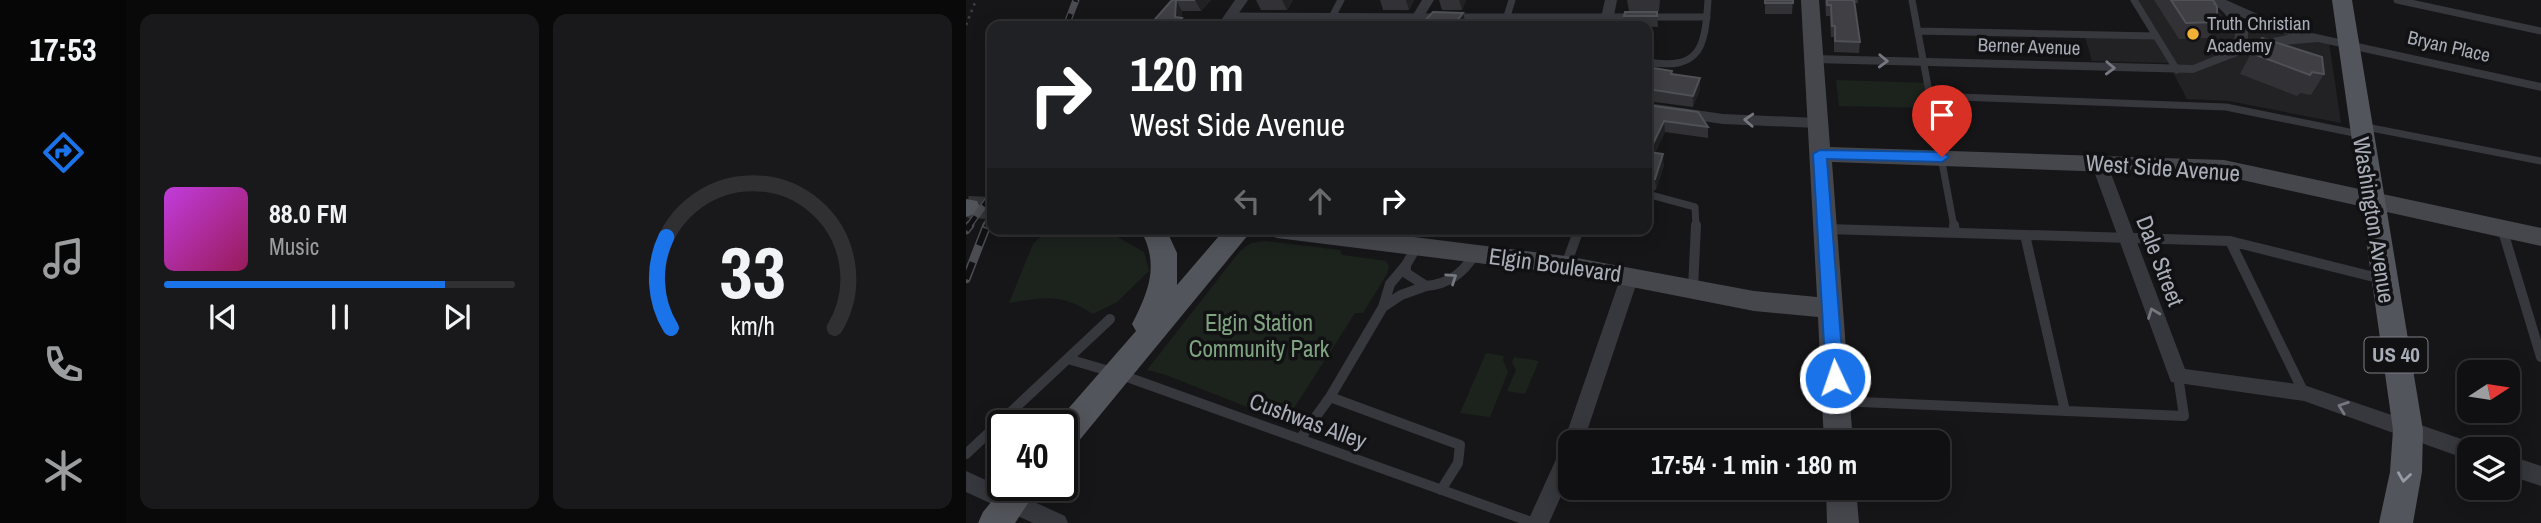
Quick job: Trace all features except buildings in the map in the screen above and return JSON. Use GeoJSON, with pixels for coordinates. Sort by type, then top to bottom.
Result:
{"type":"FeatureCollection","features":[{"type":"Feature","properties":{"kind":"main road","name":"Washington Avenue"},"geometry":{"type":"LineString","coordinates":[[2342,0],[2407,430],[2406,472],[2396,523]]}},
{"type":"Feature","properties":{"kind":"main road"},"geometry":{"type":"LineString","coordinates":[[1116,373],[1149,318],[1167,274],[1166,255],[1157,235]]}},
{"type":"Feature","properties":{"kind":"main road"},"geometry":{"type":"LineString","coordinates":[[1078,419],[1235,235]]}},
{"type":"Feature","properties":{"kind":"street"},"geometry":{"type":"LineString","coordinates":[[1226,21],[1242,0]]}},
{"type":"Feature","properties":{"kind":"street"},"geometry":{"type":"LineString","coordinates":[[1417,21],[1428,0]]}},
{"type":"Feature","properties":{"kind":"street"},"geometry":{"type":"LineString","coordinates":[[1607,21],[1611,0]]}},
{"type":"Feature","properties":{"kind":"street"},"geometry":{"type":"LineString","coordinates":[[1810,0],[1838,430]]}},
{"type":"Feature","properties":{"kind":"street"},"geometry":{"type":"LineString","coordinates":[[2219,1],[2241,27],[2262,44]]}},
{"type":"Feature","properties":{"kind":"street"},"geometry":{"type":"LineString","coordinates":[[2219,1],[2265,24],[2319,38]]}},
{"type":"Feature","properties":{"kind":"street"},"geometry":{"type":"LineString","coordinates":[[2238,51],[2243,43],[2241,27]]}},
{"type":"Feature","properties":{"kind":"street","name":"Berner Avenue"},"geometry":{"type":"LineString","coordinates":[[1814,59],[2177,70],[2207,66],[2238,51],[2262,44],[2319,38]]}},
{"type":"Feature","properties":{"kind":"street","name":"Bryan Place"},"geometry":{"type":"LineString","coordinates":[[2319,38],[2541,87]]}},
{"type":"Feature","properties":{"kind":"street"},"geometry":{"type":"LineString","coordinates":[[1652,109],[1723,119],[1818,123]]}},
{"type":"Feature","properties":{"kind":"street","name":"West Side Avenue"},"geometry":{"type":"LineString","coordinates":[[1820,154],[2224,168],[2541,237]]}},
{"type":"Feature","properties":{"kind":"street","name":"Dale Street"},"geometry":{"type":"LineString","coordinates":[[2099,163],[2124,238],[2178,376]]}},
{"type":"Feature","properties":{"kind":"street","name":"Elgin Boulevard"},"geometry":{"type":"LineString","coordinates":[[1333,235],[1411,256],[1475,254],[1566,265],[1780,305],[1831,308]]}},
{"type":"Feature","properties":{"kind":"street"},"geometry":{"type":"LineString","coordinates":[[1577,430],[1630,276]]}},
{"type":"Feature","properties":{"kind":"street"},"geometry":{"type":"LineString","coordinates":[[2178,376],[2304,393],[2457,447]]}},
{"type":"Feature","properties":{"kind":"street"},"geometry":{"type":"LineString","coordinates":[[2520,468],[2541,476]]}},
{"type":"Feature","properties":{"kind":"street"},"geometry":{"type":"LineString","coordinates":[[1536,523],[1558,476]]}},
{"type":"Feature","properties":{"kind":"street"},"geometry":{"type":"LineString","coordinates":[[966,481],[1057,523]]}},
{"type":"Feature","properties":{"kind":"street"},"geometry":{"type":"LineString","coordinates":[[1842,500],[1843,523]]}},
{"type":"Feature","properties":{"kind":"lane"},"geometry":{"type":"LineString","coordinates":[[1332,17],[1341,0]]}},
{"type":"Feature","properties":{"kind":"lane"},"geometry":{"type":"LineString","coordinates":[[1505,21],[1512,0]]}},
{"type":"Feature","properties":{"kind":"lane"},"geometry":{"type":"LineString","coordinates":[[1652,63],[1676,65],[1691,58],[1706,42],[1708,0]]}},
{"type":"Feature","properties":{"kind":"lane"},"geometry":{"type":"LineString","coordinates":[[1912,0],[1955,232]]}},
{"type":"Feature","properties":{"kind":"lane"},"geometry":{"type":"LineString","coordinates":[[2134,0],[2177,70]]}},
{"type":"Feature","properties":{"kind":"lane"},"geometry":{"type":"LineString","coordinates":[[2397,0],[2541,31]]}},
{"type":"Feature","properties":{"kind":"lane"},"geometry":{"type":"LineString","coordinates":[[1226,21],[1332,17],[1399,21]]}},
{"type":"Feature","properties":{"kind":"lane"},"geometry":{"type":"LineString","coordinates":[[1632,21],[1707,18]]}},
{"type":"Feature","properties":{"kind":"lane"},"geometry":{"type":"LineString","coordinates":[[1918,30],[2156,36]]}},
{"type":"Feature","properties":{"kind":"lane"},"geometry":{"type":"LineString","coordinates":[[1930,96],[2226,107],[2541,161]]}},
{"type":"Feature","properties":{"kind":"lane"},"geometry":{"type":"LineString","coordinates":[[1652,195],[1695,207],[1697,213],[1693,289]]}},
{"type":"Feature","properties":{"kind":"lane"},"geometry":{"type":"LineString","coordinates":[[2502,228],[2541,356]]}},
{"type":"Feature","properties":{"kind":"lane"},"geometry":{"type":"LineString","coordinates":[[1825,229],[2230,241],[2383,279]]}},
{"type":"Feature","properties":{"kind":"lane"},"geometry":{"type":"LineString","coordinates":[[1566,265],[1577,235]]}},
{"type":"Feature","properties":{"kind":"lane"},"geometry":{"type":"LineString","coordinates":[[2025,235],[2065,411]]}},
{"type":"Feature","properties":{"kind":"lane"},"geometry":{"type":"LineString","coordinates":[[2230,241],[2304,393]]}},
{"type":"Feature","properties":{"kind":"lane"},"geometry":{"type":"LineString","coordinates":[[1300,439],[1330,397],[1383,307],[1401,295],[1426,286],[1446,284],[1456,277],[1475,254]]}},
{"type":"Feature","properties":{"kind":"lane"},"geometry":{"type":"LineString","coordinates":[[1411,256],[1406,273],[1426,286]]}},
{"type":"Feature","properties":{"kind":"lane"},"geometry":{"type":"LineString","coordinates":[[1383,307],[1382,299],[1398,271],[1411,256]]}},
{"type":"Feature","properties":{"kind":"lane"},"geometry":{"type":"LineString","coordinates":[[966,454],[1110,319]]}},
{"type":"Feature","properties":{"kind":"lane","name":"Cushwas Alley"},"geometry":{"type":"LineString","coordinates":[[1068,359],[1116,373],[1536,523]]}},
{"type":"Feature","properties":{"kind":"lane"},"geometry":{"type":"LineString","coordinates":[[1836,401],[2184,416],[2178,376]]}},
{"type":"Feature","properties":{"kind":"lane"},"geometry":{"type":"LineString","coordinates":[[1330,397],[1460,445],[1458,463],[1441,490]]}},
{"type":"Feature","properties":{"kind":"path"},"geometry":{"type":"LineString","coordinates":[[966,25],[976,0]]}},
{"type":"Feature","properties":{"kind":"shaded area"},"geometry":{"type":"Polygon","coordinates":[[[2136,0],[2204,0],[2218,10],[2229,24],[2329,42],[2341,123],[2229,101],[2187,99],[2168,63],[2092,61],[2085,37],[2159,39],[2136,0]]]}},
{"type":"Feature","properties":{"kind":"green space"},"geometry":{"type":"Polygon","coordinates":[[[1836,80],[1925,83],[1930,108],[1839,106],[1836,80]]]}},
{"type":"Feature","properties":{"kind":"green space"},"geometry":{"type":"Polygon","coordinates":[[[1043,235],[1114,235],[1144,252],[1149,271],[1117,302],[1093,314],[1082,307],[1052,298],[1009,303],[1033,244],[1043,235]]]}},
{"type":"Feature","properties":{"kind":"green space","name":"Elgin Station Community Park"},"geometry":{"type":"Polygon","coordinates":[[[1266,241],[1340,250],[1342,255],[1386,261],[1389,266],[1387,274],[1363,313],[1355,313],[1285,422],[1147,370],[1240,251],[1251,243],[1266,241]]]}},
{"type":"Feature","properties":{"kind":"green space"},"geometry":{"type":"Polygon","coordinates":[[[1486,353],[1504,356],[1508,372],[1490,417],[1460,413],[1486,353]]]}},
{"type":"Feature","properties":{"kind":"green space"},"geometry":{"type":"Polygon","coordinates":[[[1514,357],[1539,361],[1525,394],[1507,391],[1516,370],[1512,362],[1514,357]]]}},
{"type":"Feature","properties":{"kind":"tunnel"},"geometry":{"type":"LineString","coordinates":[[968,207],[987,208]]}},
{"type":"Feature","properties":{"kind":"railway"},"geometry":{"type":"LineString","coordinates":[[1068,21],[1076,0]]}},
{"type":"Feature","properties":{"kind":"railway"},"geometry":{"type":"LineString","coordinates":[[968,227],[987,201]]}},
{"type":"Feature","properties":{"kind":"railway"},"geometry":{"type":"LineString","coordinates":[[966,230],[970,225]]}},
{"type":"Feature","properties":{"kind":"railway"},"geometry":{"type":"LineString","coordinates":[[966,279],[987,225]]}},
{"type":"Feature","properties":{"kind":"place","name":"Truth Christian Academy"},"geometry":{"type":"Point","coordinates":[2193,34]}},
{"type":"Feature","properties":{"kind":"route"},"geometry":{"type":"LineString","coordinates":[[1835,378],[1820,154],[1942,157]]}}]}
